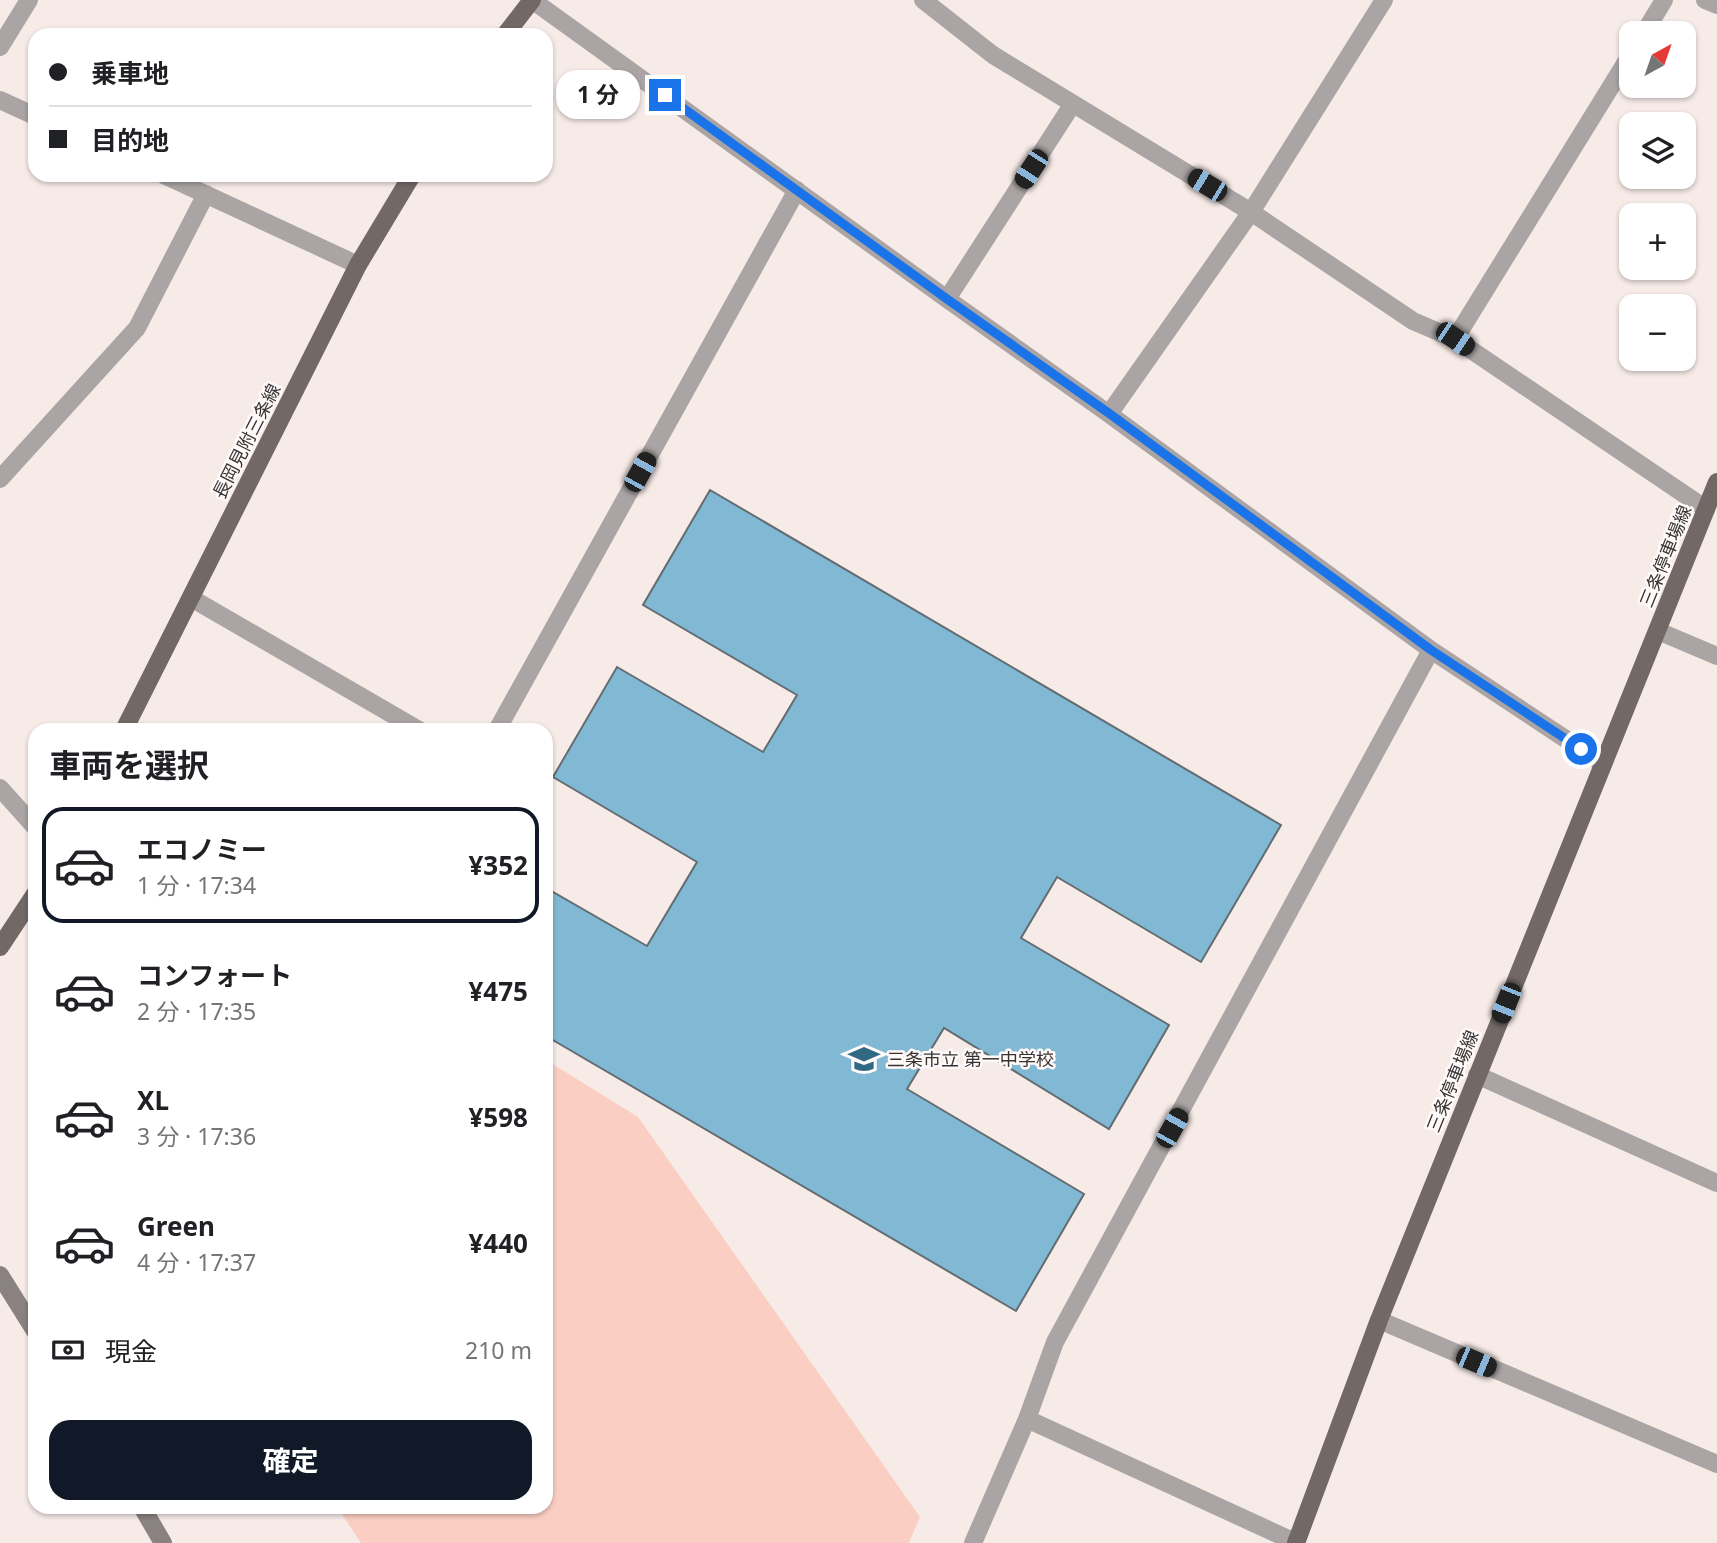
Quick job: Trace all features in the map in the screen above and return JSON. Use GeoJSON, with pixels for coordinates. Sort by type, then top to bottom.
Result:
{"type":"FeatureCollection","features":[{"type":"Feature","properties":{"kind":"main road"},"geometry":{"type":"LineString","coordinates":[[510,28],[532,0]]}},
{"type":"Feature","properties":{"kind":"main road","name":"長岡見附三条線"},"geometry":{"type":"LineString","coordinates":[[128,723],[358,265],[408,182]]}},
{"type":"Feature","properties":{"kind":"main road","name":"三条停車場線"},"geometry":{"type":"LineString","coordinates":[[1297,1543],[1379,1320],[1717,482]]}},
{"type":"Feature","properties":{"kind":"main road"},"geometry":{"type":"LineString","coordinates":[[0,947],[28,905]]}},
{"type":"Feature","properties":{"kind":"main road"},"geometry":{"type":"LineString","coordinates":[[0,1275],[28,1320]]}},
{"type":"Feature","properties":{"kind":"main road"},"geometry":{"type":"LineString","coordinates":[[146,1514],[163,1543]]}},
{"type":"Feature","properties":{"kind":"street"},"geometry":{"type":"LineString","coordinates":[[0,47],[29,0]]}},
{"type":"Feature","properties":{"kind":"street"},"geometry":{"type":"LineString","coordinates":[[532,0],[1110,414],[1431,650],[1602,763]]}},
{"type":"Feature","properties":{"kind":"street"},"geometry":{"type":"LineString","coordinates":[[923,0],[993,55],[1251,212],[1413,321],[1455,339],[1706,509]]}},
{"type":"Feature","properties":{"kind":"street"},"geometry":{"type":"LineString","coordinates":[[1110,414],[1251,212],[1384,0]]}},
{"type":"Feature","properties":{"kind":"street"},"geometry":{"type":"LineString","coordinates":[[1651,21],[1664,0]]}},
{"type":"Feature","properties":{"kind":"street"},"geometry":{"type":"LineString","coordinates":[[1705,0],[1717,5]]}},
{"type":"Feature","properties":{"kind":"street"},"geometry":{"type":"LineString","coordinates":[[1455,339],[1619,73]]}},
{"type":"Feature","properties":{"kind":"street"},"geometry":{"type":"LineString","coordinates":[[0,100],[28,113]]}},
{"type":"Feature","properties":{"kind":"street"},"geometry":{"type":"LineString","coordinates":[[947,299],[1072,104]]}},
{"type":"Feature","properties":{"kind":"street"},"geometry":{"type":"LineString","coordinates":[[179,182],[358,265]]}},
{"type":"Feature","properties":{"kind":"street"},"geometry":{"type":"LineString","coordinates":[[501,723],[797,190]]}},
{"type":"Feature","properties":{"kind":"street"},"geometry":{"type":"LineString","coordinates":[[0,479],[137,328],[206,194]]}},
{"type":"Feature","properties":{"kind":"street"},"geometry":{"type":"LineString","coordinates":[[191,598],[407,723]]}},
{"type":"Feature","properties":{"kind":"street"},"geometry":{"type":"LineString","coordinates":[[1658,631],[1717,656]]}},
{"type":"Feature","properties":{"kind":"street"},"geometry":{"type":"LineString","coordinates":[[973,1543],[1027,1419],[1055,1342],[1431,650]]}},
{"type":"Feature","properties":{"kind":"street"},"geometry":{"type":"LineString","coordinates":[[0,788],[28,819]]}},
{"type":"Feature","properties":{"kind":"street"},"geometry":{"type":"LineString","coordinates":[[1477,1075],[1717,1183]]}},
{"type":"Feature","properties":{"kind":"street"},"geometry":{"type":"LineString","coordinates":[[1379,1320],[1717,1464]]}},
{"type":"Feature","properties":{"kind":"street"},"geometry":{"type":"LineString","coordinates":[[1027,1419],[1297,1543]]}},
{"type":"Feature","properties":{"kind":"shaded area"},"geometry":{"type":"Polygon","coordinates":[[[553,1064],[638,1117],[920,1517],[909,1543],[361,1543],[342,1514],[553,1514],[553,1064]]]}},
{"type":"Feature","properties":{"kind":"building"},"geometry":{"type":"Polygon","coordinates":[[[710,490],[1281,825],[1201,962],[1057,877],[1021,938],[1169,1025],[1109,1129],[944,1028],[907,1089],[1084,1194],[1016,1311],[553,1040],[553,892],[647,946],[697,862],[553,777],[617,667],[763,752],[797,695],[643,605],[710,490]]]}},
{"type":"Feature","properties":{"kind":"place","name":"三条市立 第一中学校"},"geometry":{"type":"Point","coordinates":[864,1059]}},
{"type":"Feature","properties":{"kind":"route"},"geometry":{"type":"LineString","coordinates":[[665,95],[1110,414],[1431,650],[1581,749]]}}]}
